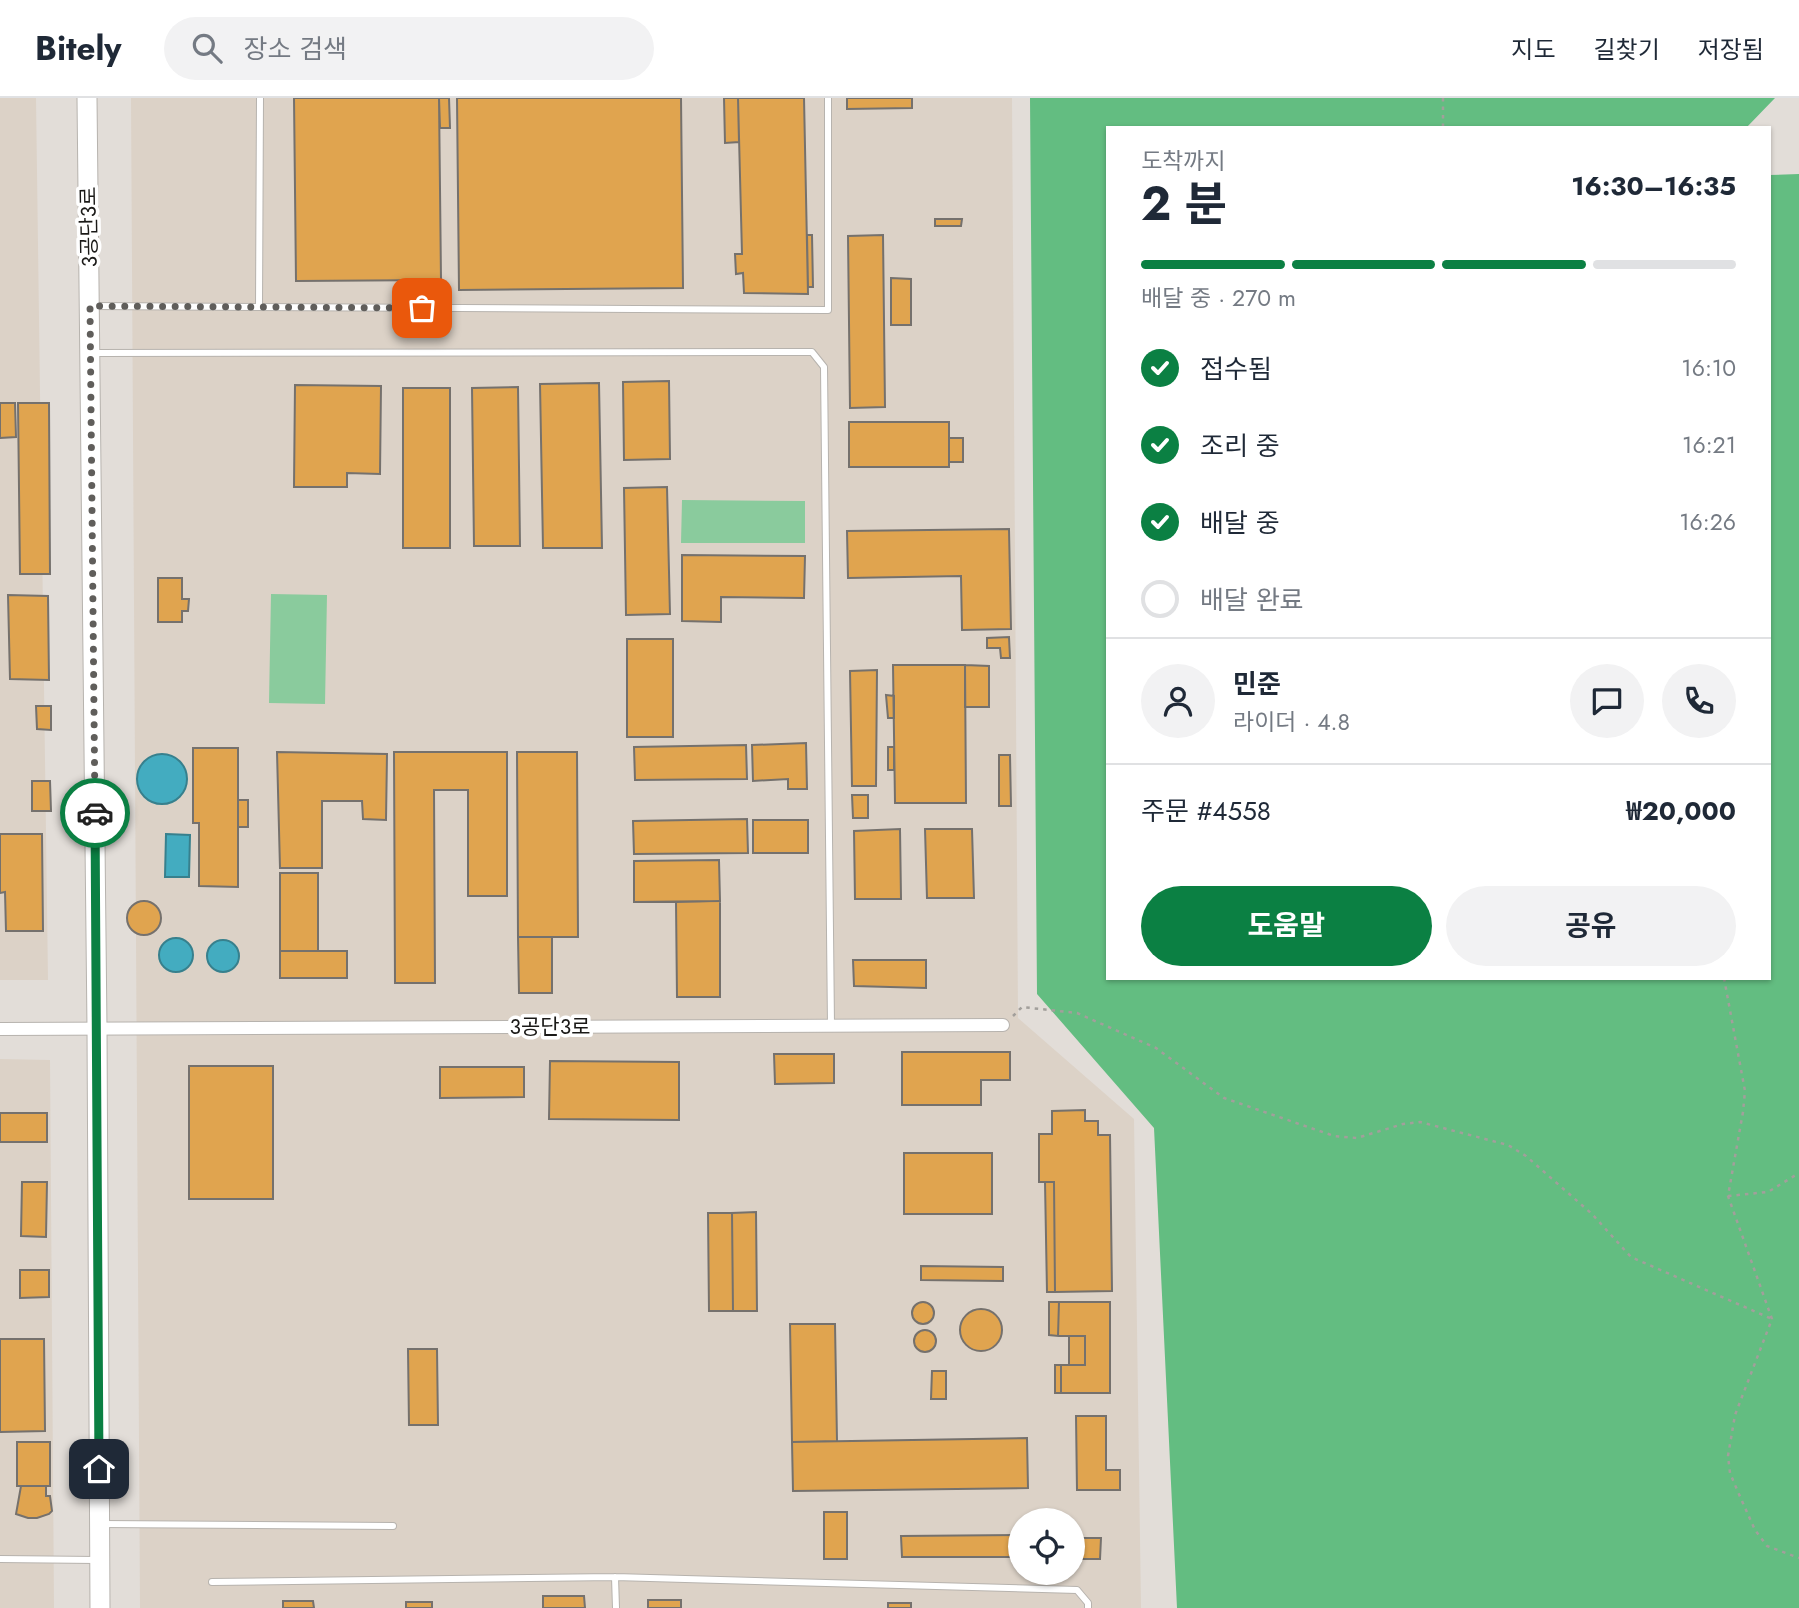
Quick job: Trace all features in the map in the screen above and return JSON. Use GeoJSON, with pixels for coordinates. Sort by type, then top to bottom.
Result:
{"type":"FeatureCollection","features":[{"type":"Feature","properties":{"kind":"main road","name":"3공단3로"},"geometry":{"type":"LineString","coordinates":[[88,98],[100,1608]]}},
{"type":"Feature","properties":{"kind":"street","name":"3공단3로"},"geometry":{"type":"LineString","coordinates":[[97,1029],[1003,1025]]}},
{"type":"Feature","properties":{"kind":"street"},"geometry":{"type":"LineString","coordinates":[[0,1029],[97,1029]]}},
{"type":"Feature","properties":{"kind":"lane"},"geometry":{"type":"LineString","coordinates":[[260,98],[260,307]]}},
{"type":"Feature","properties":{"kind":"lane"},"geometry":{"type":"LineString","coordinates":[[90,306],[828,310],[828,98]]}},
{"type":"Feature","properties":{"kind":"lane"},"geometry":{"type":"LineString","coordinates":[[90,353],[812,352],[824,367],[831,1026]]}},
{"type":"Feature","properties":{"kind":"lane"},"geometry":{"type":"LineString","coordinates":[[99,1524],[393,1527]]}},
{"type":"Feature","properties":{"kind":"lane"},"geometry":{"type":"LineString","coordinates":[[0,1559],[100,1560]]}},
{"type":"Feature","properties":{"kind":"lane"},"geometry":{"type":"LineString","coordinates":[[212,1582],[615,1577],[1077,1590],[1088,1602],[1088,1608]]}},
{"type":"Feature","properties":{"kind":"lane"},"geometry":{"type":"LineString","coordinates":[[615,1577],[616,1608]]}},
{"type":"Feature","properties":{"kind":"path"},"geometry":{"type":"LineString","coordinates":[[1443,98],[1443,126]]}},
{"type":"Feature","properties":{"kind":"path"},"geometry":{"type":"LineString","coordinates":[[1724,980],[1745,1091],[1728,1196],[1772,1318],[1735,1415],[1728,1466],[1760,1539],[1772,1550],[1799,1558]]}},
{"type":"Feature","properties":{"kind":"path"},"geometry":{"type":"LineString","coordinates":[[1003,1025],[1022,1007],[1077,1013],[1156,1048],[1224,1098],[1334,1136],[1357,1138],[1419,1122],[1508,1145],[1526,1156],[1592,1214],[1631,1257],[1772,1318]]}},
{"type":"Feature","properties":{"kind":"path"},"geometry":{"type":"LineString","coordinates":[[1728,1196],[1769,1192],[1799,1173]]}},
{"type":"Feature","properties":{"kind":"shaded area"},"geometry":{"type":"Polygon","coordinates":[[[0,98],[36,98],[48,980],[0,980],[0,98]]]}},
{"type":"Feature","properties":{"kind":"shaded area"},"geometry":{"type":"Polygon","coordinates":[[[131,98],[1012,98],[1018,1018],[1134,1119],[1141,1608],[140,1608],[131,98]]]}},
{"type":"Feature","properties":{"kind":"shaded area"},"geometry":{"type":"Polygon","coordinates":[[[0,1059],[50,1060],[54,1608],[0,1608],[0,1059]]]}},
{"type":"Feature","properties":{"kind":"green space"},"geometry":{"type":"Polygon","coordinates":[[[1030,98],[1775,98],[1748,126],[1106,126],[1106,980],[1771,980],[1771,175],[1799,174],[1799,1608],[1177,1608],[1154,1128],[1037,994],[1030,98]]]}},
{"type":"Feature","properties":{"kind":"green space"},"geometry":{"type":"Polygon","coordinates":[[[682,500],[805,501],[805,543],[681,543],[682,500]]]}},
{"type":"Feature","properties":{"kind":"green space"},"geometry":{"type":"Polygon","coordinates":[[[271,594],[327,595],[325,704],[269,703],[271,594]]]}},
{"type":"Feature","properties":{"kind":"water"},"geometry":{"type":"Polygon","coordinates":[[[162,754],[180,761],[187,779],[180,797],[162,804],[144,797],[137,779],[144,761],[162,754]]]}},
{"type":"Feature","properties":{"kind":"water"},"geometry":{"type":"Polygon","coordinates":[[[166,834],[190,835],[189,877],[165,877],[166,834]]]}},
{"type":"Feature","properties":{"kind":"water"},"geometry":{"type":"Polygon","coordinates":[[[176,938],[188,943],[193,955],[188,967],[176,972],[164,967],[159,955],[164,943],[176,938]]]}},
{"type":"Feature","properties":{"kind":"water"},"geometry":{"type":"Polygon","coordinates":[[[223,940],[234,945],[239,956],[234,967],[223,972],[212,967],[207,956],[212,945],[223,940]]]}},
{"type":"Feature","properties":{"kind":"building"},"geometry":{"type":"Polygon","coordinates":[[[294,98],[439,98],[441,280],[296,281],[294,98]]]}},
{"type":"Feature","properties":{"kind":"building"},"geometry":{"type":"Polygon","coordinates":[[[439,98],[449,98],[450,128],[440,128],[439,98]]]}},
{"type":"Feature","properties":{"kind":"building"},"geometry":{"type":"Polygon","coordinates":[[[457,98],[681,98],[683,288],[459,290],[457,98]]]}},
{"type":"Feature","properties":{"kind":"building"},"geometry":{"type":"Polygon","coordinates":[[[724,98],[738,98],[739,142],[725,143],[724,98]]]}},
{"type":"Feature","properties":{"kind":"building"},"geometry":{"type":"Polygon","coordinates":[[[738,98],[804,98],[808,294],[744,293],[743,273],[736,274],[735,254],[742,254],[738,98]]]}},
{"type":"Feature","properties":{"kind":"building"},"geometry":{"type":"Polygon","coordinates":[[[847,98],[912,98],[912,108],[847,109],[847,98]]]}},
{"type":"Feature","properties":{"kind":"building"},"geometry":{"type":"Polygon","coordinates":[[[935,219],[962,219],[961,226],[935,226],[935,219]]]}},
{"type":"Feature","properties":{"kind":"building"},"geometry":{"type":"Polygon","coordinates":[[[807,235],[812,235],[813,287],[808,287],[807,235]]]}},
{"type":"Feature","properties":{"kind":"building"},"geometry":{"type":"Polygon","coordinates":[[[883,235],[885,407],[850,408],[848,236],[883,235]]]}},
{"type":"Feature","properties":{"kind":"building"},"geometry":{"type":"Polygon","coordinates":[[[891,278],[911,279],[911,325],[891,325],[891,278]]]}},
{"type":"Feature","properties":{"kind":"building"},"geometry":{"type":"Polygon","coordinates":[[[669,381],[670,459],[624,460],[623,382],[669,381]]]}},
{"type":"Feature","properties":{"kind":"building"},"geometry":{"type":"Polygon","coordinates":[[[599,383],[602,548],[543,548],[540,384],[599,383]]]}},
{"type":"Feature","properties":{"kind":"building"},"geometry":{"type":"Polygon","coordinates":[[[295,385],[381,386],[380,474],[347,473],[347,487],[294,487],[295,385]]]}},
{"type":"Feature","properties":{"kind":"building"},"geometry":{"type":"Polygon","coordinates":[[[518,387],[520,546],[474,546],[472,388],[518,387]]]}},
{"type":"Feature","properties":{"kind":"building"},"geometry":{"type":"Polygon","coordinates":[[[403,388],[450,388],[450,548],[403,548],[403,388]]]}},
{"type":"Feature","properties":{"kind":"building"},"geometry":{"type":"Polygon","coordinates":[[[0,403],[15,403],[16,437],[0,438],[0,403]]]}},
{"type":"Feature","properties":{"kind":"building"},"geometry":{"type":"Polygon","coordinates":[[[18,403],[49,403],[50,574],[20,574],[18,403]]]}},
{"type":"Feature","properties":{"kind":"building"},"geometry":{"type":"Polygon","coordinates":[[[849,422],[949,422],[949,467],[849,467],[849,422]]]}},
{"type":"Feature","properties":{"kind":"building"},"geometry":{"type":"Polygon","coordinates":[[[949,438],[963,438],[963,462],[949,462],[949,438]]]}},
{"type":"Feature","properties":{"kind":"building"},"geometry":{"type":"Polygon","coordinates":[[[667,487],[670,614],[626,615],[624,488],[667,487]]]}},
{"type":"Feature","properties":{"kind":"building"},"geometry":{"type":"Polygon","coordinates":[[[1009,529],[1011,629],[962,630],[961,576],[848,578],[847,531],[1009,529]]]}},
{"type":"Feature","properties":{"kind":"building"},"geometry":{"type":"Polygon","coordinates":[[[682,555],[805,556],[804,598],[721,597],[721,622],[682,621],[682,555]]]}},
{"type":"Feature","properties":{"kind":"building"},"geometry":{"type":"Polygon","coordinates":[[[158,578],[182,578],[182,599],[189,599],[188,611],[182,611],[182,622],[158,622],[158,578]]]}},
{"type":"Feature","properties":{"kind":"building"},"geometry":{"type":"Polygon","coordinates":[[[8,595],[48,596],[49,680],[10,679],[8,595]]]}},
{"type":"Feature","properties":{"kind":"building"},"geometry":{"type":"Polygon","coordinates":[[[1009,637],[1010,658],[1001,658],[1000,648],[987,648],[987,638],[1009,637]]]}},
{"type":"Feature","properties":{"kind":"building"},"geometry":{"type":"Polygon","coordinates":[[[627,639],[673,639],[673,737],[627,737],[627,639]]]}},
{"type":"Feature","properties":{"kind":"building"},"geometry":{"type":"Polygon","coordinates":[[[893,665],[965,665],[966,803],[895,803],[893,665]]]}},
{"type":"Feature","properties":{"kind":"building"},"geometry":{"type":"Polygon","coordinates":[[[965,665],[989,666],[989,707],[965,707],[965,665]]]}},
{"type":"Feature","properties":{"kind":"building"},"geometry":{"type":"Polygon","coordinates":[[[877,670],[876,786],[852,786],[850,671],[877,670]]]}},
{"type":"Feature","properties":{"kind":"building"},"geometry":{"type":"Polygon","coordinates":[[[886,695],[894,696],[894,718],[888,718],[886,695]]]}},
{"type":"Feature","properties":{"kind":"building"},"geometry":{"type":"Polygon","coordinates":[[[36,706],[51,706],[51,730],[37,729],[36,706]]]}},
{"type":"Feature","properties":{"kind":"building"},"geometry":{"type":"Polygon","coordinates":[[[806,743],[807,789],[788,789],[788,779],[753,781],[752,745],[806,743]]]}},
{"type":"Feature","properties":{"kind":"building"},"geometry":{"type":"Polygon","coordinates":[[[746,745],[747,779],[635,780],[634,747],[746,745]]]}},
{"type":"Feature","properties":{"kind":"building"},"geometry":{"type":"Polygon","coordinates":[[[888,747],[894,747],[894,770],[888,770],[888,747]]]}},
{"type":"Feature","properties":{"kind":"building"},"geometry":{"type":"Polygon","coordinates":[[[193,748],[238,748],[238,887],[199,886],[199,823],[193,823],[193,748]]]}},
{"type":"Feature","properties":{"kind":"building"},"geometry":{"type":"Polygon","coordinates":[[[277,752],[387,754],[386,820],[363,819],[362,801],[322,801],[322,868],[280,868],[277,752]]]}},
{"type":"Feature","properties":{"kind":"building"},"geometry":{"type":"Polygon","coordinates":[[[394,752],[507,752],[507,896],[468,896],[468,790],[434,790],[435,983],[395,983],[394,752]]]}},
{"type":"Feature","properties":{"kind":"building"},"geometry":{"type":"Polygon","coordinates":[[[517,752],[577,752],[578,937],[518,937],[517,752]]]}},
{"type":"Feature","properties":{"kind":"building"},"geometry":{"type":"Polygon","coordinates":[[[999,755],[1010,755],[1011,806],[999,806],[999,755]]]}},
{"type":"Feature","properties":{"kind":"building"},"geometry":{"type":"Polygon","coordinates":[[[32,781],[50,781],[51,811],[32,811],[32,781]]]}},
{"type":"Feature","properties":{"kind":"building"},"geometry":{"type":"Polygon","coordinates":[[[852,795],[868,795],[868,818],[853,818],[852,795]]]}},
{"type":"Feature","properties":{"kind":"building"},"geometry":{"type":"Polygon","coordinates":[[[238,800],[248,800],[248,827],[238,827],[238,800]]]}},
{"type":"Feature","properties":{"kind":"building"},"geometry":{"type":"Polygon","coordinates":[[[747,819],[748,853],[634,854],[633,821],[747,819]]]}},
{"type":"Feature","properties":{"kind":"building"},"geometry":{"type":"Polygon","coordinates":[[[753,820],[808,820],[808,853],[753,853],[753,820]]]}},
{"type":"Feature","properties":{"kind":"building"},"geometry":{"type":"Polygon","coordinates":[[[900,829],[901,899],[855,899],[854,831],[900,829]]]}},
{"type":"Feature","properties":{"kind":"building"},"geometry":{"type":"Polygon","coordinates":[[[925,829],[972,829],[974,898],[927,898],[925,829]]]}},
{"type":"Feature","properties":{"kind":"building"},"geometry":{"type":"Polygon","coordinates":[[[0,834],[42,834],[43,931],[6,931],[5,892],[0,893],[0,834]]]}},
{"type":"Feature","properties":{"kind":"building"},"geometry":{"type":"Polygon","coordinates":[[[719,860],[720,901],[634,902],[634,861],[719,860]]]}},
{"type":"Feature","properties":{"kind":"building"},"geometry":{"type":"Polygon","coordinates":[[[280,873],[318,873],[318,951],[280,951],[280,873]]]}},
{"type":"Feature","properties":{"kind":"building"},"geometry":{"type":"Polygon","coordinates":[[[144,901],[156,906],[161,918],[156,930],[144,935],[132,930],[127,918],[132,906],[144,901]]]}},
{"type":"Feature","properties":{"kind":"building"},"geometry":{"type":"Polygon","coordinates":[[[720,901],[720,997],[677,997],[676,902],[720,901]]]}},
{"type":"Feature","properties":{"kind":"building"},"geometry":{"type":"Polygon","coordinates":[[[518,937],[552,937],[552,993],[519,993],[518,937]]]}},
{"type":"Feature","properties":{"kind":"building"},"geometry":{"type":"Polygon","coordinates":[[[280,951],[347,951],[347,978],[280,978],[280,951]]]}},
{"type":"Feature","properties":{"kind":"building"},"geometry":{"type":"Polygon","coordinates":[[[853,960],[926,960],[926,988],[854,986],[853,960]]]}},
{"type":"Feature","properties":{"kind":"building"},"geometry":{"type":"Polygon","coordinates":[[[902,1052],[1010,1052],[1010,1080],[981,1080],[981,1105],[902,1105],[902,1052]]]}},
{"type":"Feature","properties":{"kind":"building"},"geometry":{"type":"Polygon","coordinates":[[[774,1054],[834,1054],[834,1083],[775,1084],[774,1054]]]}},
{"type":"Feature","properties":{"kind":"building"},"geometry":{"type":"Polygon","coordinates":[[[550,1061],[679,1062],[679,1120],[549,1119],[550,1061]]]}},
{"type":"Feature","properties":{"kind":"building"},"geometry":{"type":"Polygon","coordinates":[[[189,1066],[273,1066],[273,1199],[189,1199],[189,1066]]]}},
{"type":"Feature","properties":{"kind":"building"},"geometry":{"type":"Polygon","coordinates":[[[440,1067],[524,1067],[524,1097],[440,1098],[440,1067]]]}},
{"type":"Feature","properties":{"kind":"building"},"geometry":{"type":"Polygon","coordinates":[[[1085,1110],[1085,1121],[1098,1121],[1098,1135],[1110,1135],[1112,1291],[1055,1292],[1054,1182],[1039,1182],[1039,1134],[1052,1134],[1052,1111],[1085,1110]]]}},
{"type":"Feature","properties":{"kind":"building"},"geometry":{"type":"Polygon","coordinates":[[[0,1113],[47,1113],[47,1142],[0,1142],[0,1113]]]}},
{"type":"Feature","properties":{"kind":"building"},"geometry":{"type":"Polygon","coordinates":[[[904,1153],[992,1153],[992,1214],[904,1214],[904,1153]]]}},
{"type":"Feature","properties":{"kind":"building"},"geometry":{"type":"Polygon","coordinates":[[[22,1182],[47,1182],[46,1237],[21,1236],[22,1182]]]}},
{"type":"Feature","properties":{"kind":"building"},"geometry":{"type":"Polygon","coordinates":[[[1045,1182],[1054,1182],[1055,1292],[1047,1292],[1045,1182]]]}},
{"type":"Feature","properties":{"kind":"building"},"geometry":{"type":"Polygon","coordinates":[[[756,1212],[757,1311],[733,1311],[732,1213],[756,1212]]]}},
{"type":"Feature","properties":{"kind":"building"},"geometry":{"type":"Polygon","coordinates":[[[708,1213],[732,1213],[733,1311],[709,1311],[708,1213]]]}},
{"type":"Feature","properties":{"kind":"building"},"geometry":{"type":"Polygon","coordinates":[[[921,1266],[1003,1267],[1003,1281],[921,1280],[921,1266]]]}},
{"type":"Feature","properties":{"kind":"building"},"geometry":{"type":"Polygon","coordinates":[[[20,1270],[49,1270],[49,1297],[20,1298],[20,1270]]]}},
{"type":"Feature","properties":{"kind":"building"},"geometry":{"type":"Polygon","coordinates":[[[923,1302],[931,1305],[934,1313],[931,1321],[923,1324],[915,1321],[912,1313],[915,1305],[923,1302]]]}},
{"type":"Feature","properties":{"kind":"building"},"geometry":{"type":"Polygon","coordinates":[[[1049,1302],[1059,1302],[1058,1336],[1049,1335],[1049,1302]]]}},
{"type":"Feature","properties":{"kind":"building"},"geometry":{"type":"Polygon","coordinates":[[[1059,1302],[1110,1302],[1110,1393],[1061,1393],[1061,1365],[1085,1365],[1085,1336],[1058,1336],[1059,1302]]]}},
{"type":"Feature","properties":{"kind":"building"},"geometry":{"type":"Polygon","coordinates":[[[981,1309],[996,1315],[1002,1330],[996,1345],[981,1351],[966,1345],[960,1330],[966,1315],[981,1309]]]}},
{"type":"Feature","properties":{"kind":"building"},"geometry":{"type":"Polygon","coordinates":[[[790,1324],[835,1324],[837,1441],[792,1442],[790,1324]]]}},
{"type":"Feature","properties":{"kind":"building"},"geometry":{"type":"Polygon","coordinates":[[[925,1330],[933,1333],[936,1341],[933,1349],[925,1352],[917,1349],[914,1341],[917,1333],[925,1330]]]}},
{"type":"Feature","properties":{"kind":"building"},"geometry":{"type":"Polygon","coordinates":[[[1069,1336],[1085,1336],[1085,1365],[1069,1365],[1069,1336]]]}},
{"type":"Feature","properties":{"kind":"building"},"geometry":{"type":"Polygon","coordinates":[[[0,1339],[44,1339],[45,1431],[0,1432],[0,1339]]]}},
{"type":"Feature","properties":{"kind":"building"},"geometry":{"type":"Polygon","coordinates":[[[408,1349],[437,1349],[438,1425],[409,1425],[408,1349]]]}},
{"type":"Feature","properties":{"kind":"building"},"geometry":{"type":"Polygon","coordinates":[[[1055,1365],[1061,1365],[1061,1393],[1055,1393],[1055,1365]]]}},
{"type":"Feature","properties":{"kind":"building"},"geometry":{"type":"Polygon","coordinates":[[[932,1371],[946,1371],[946,1399],[931,1399],[932,1371]]]}},
{"type":"Feature","properties":{"kind":"building"},"geometry":{"type":"Polygon","coordinates":[[[1076,1416],[1106,1416],[1106,1470],[1120,1470],[1120,1490],[1077,1490],[1076,1416]]]}},
{"type":"Feature","properties":{"kind":"building"},"geometry":{"type":"Polygon","coordinates":[[[1027,1438],[1028,1488],[793,1491],[792,1442],[1027,1438]]]}},
{"type":"Feature","properties":{"kind":"building"},"geometry":{"type":"Polygon","coordinates":[[[17,1442],[50,1442],[50,1486],[17,1486],[17,1442]]]}},
{"type":"Feature","properties":{"kind":"building"},"geometry":{"type":"Polygon","coordinates":[[[21,1486],[46,1486],[46,1496],[50,1496],[52,1511],[37,1518],[16,1514],[21,1486]]]}},
{"type":"Feature","properties":{"kind":"building"},"geometry":{"type":"Polygon","coordinates":[[[824,1512],[847,1512],[847,1559],[824,1559],[824,1512]]]}},
{"type":"Feature","properties":{"kind":"building"},"geometry":{"type":"Polygon","coordinates":[[[1008,1535],[1008,1557],[902,1557],[901,1536],[1008,1535]]]}},
{"type":"Feature","properties":{"kind":"building"},"geometry":{"type":"Polygon","coordinates":[[[1085,1538],[1101,1538],[1100,1559],[1085,1559],[1085,1538]]]}},
{"type":"Feature","properties":{"kind":"building"},"geometry":{"type":"Polygon","coordinates":[[[543,1596],[584,1596],[585,1608],[543,1608],[543,1596]]]}},
{"type":"Feature","properties":{"kind":"building"},"geometry":{"type":"Polygon","coordinates":[[[648,1600],[681,1600],[681,1608],[648,1608],[648,1600]]]}},
{"type":"Feature","properties":{"kind":"building"},"geometry":{"type":"Polygon","coordinates":[[[283,1601],[313,1601],[314,1608],[283,1608],[283,1601]]]}},
{"type":"Feature","properties":{"kind":"building"},"geometry":{"type":"Polygon","coordinates":[[[406,1602],[432,1602],[432,1608],[406,1608],[406,1602]]]}},
{"type":"Feature","properties":{"kind":"building"},"geometry":{"type":"Polygon","coordinates":[[[888,1603],[911,1603],[911,1608],[888,1608],[888,1603]]]}},
{"type":"Feature","properties":{"kind":"way so far"},"geometry":{"type":"LineString","coordinates":[[95,813],[90,306],[422,308]]}},
{"type":"Feature","properties":{"kind":"route"},"geometry":{"type":"LineString","coordinates":[[95,813],[99,1469]]}}]}
